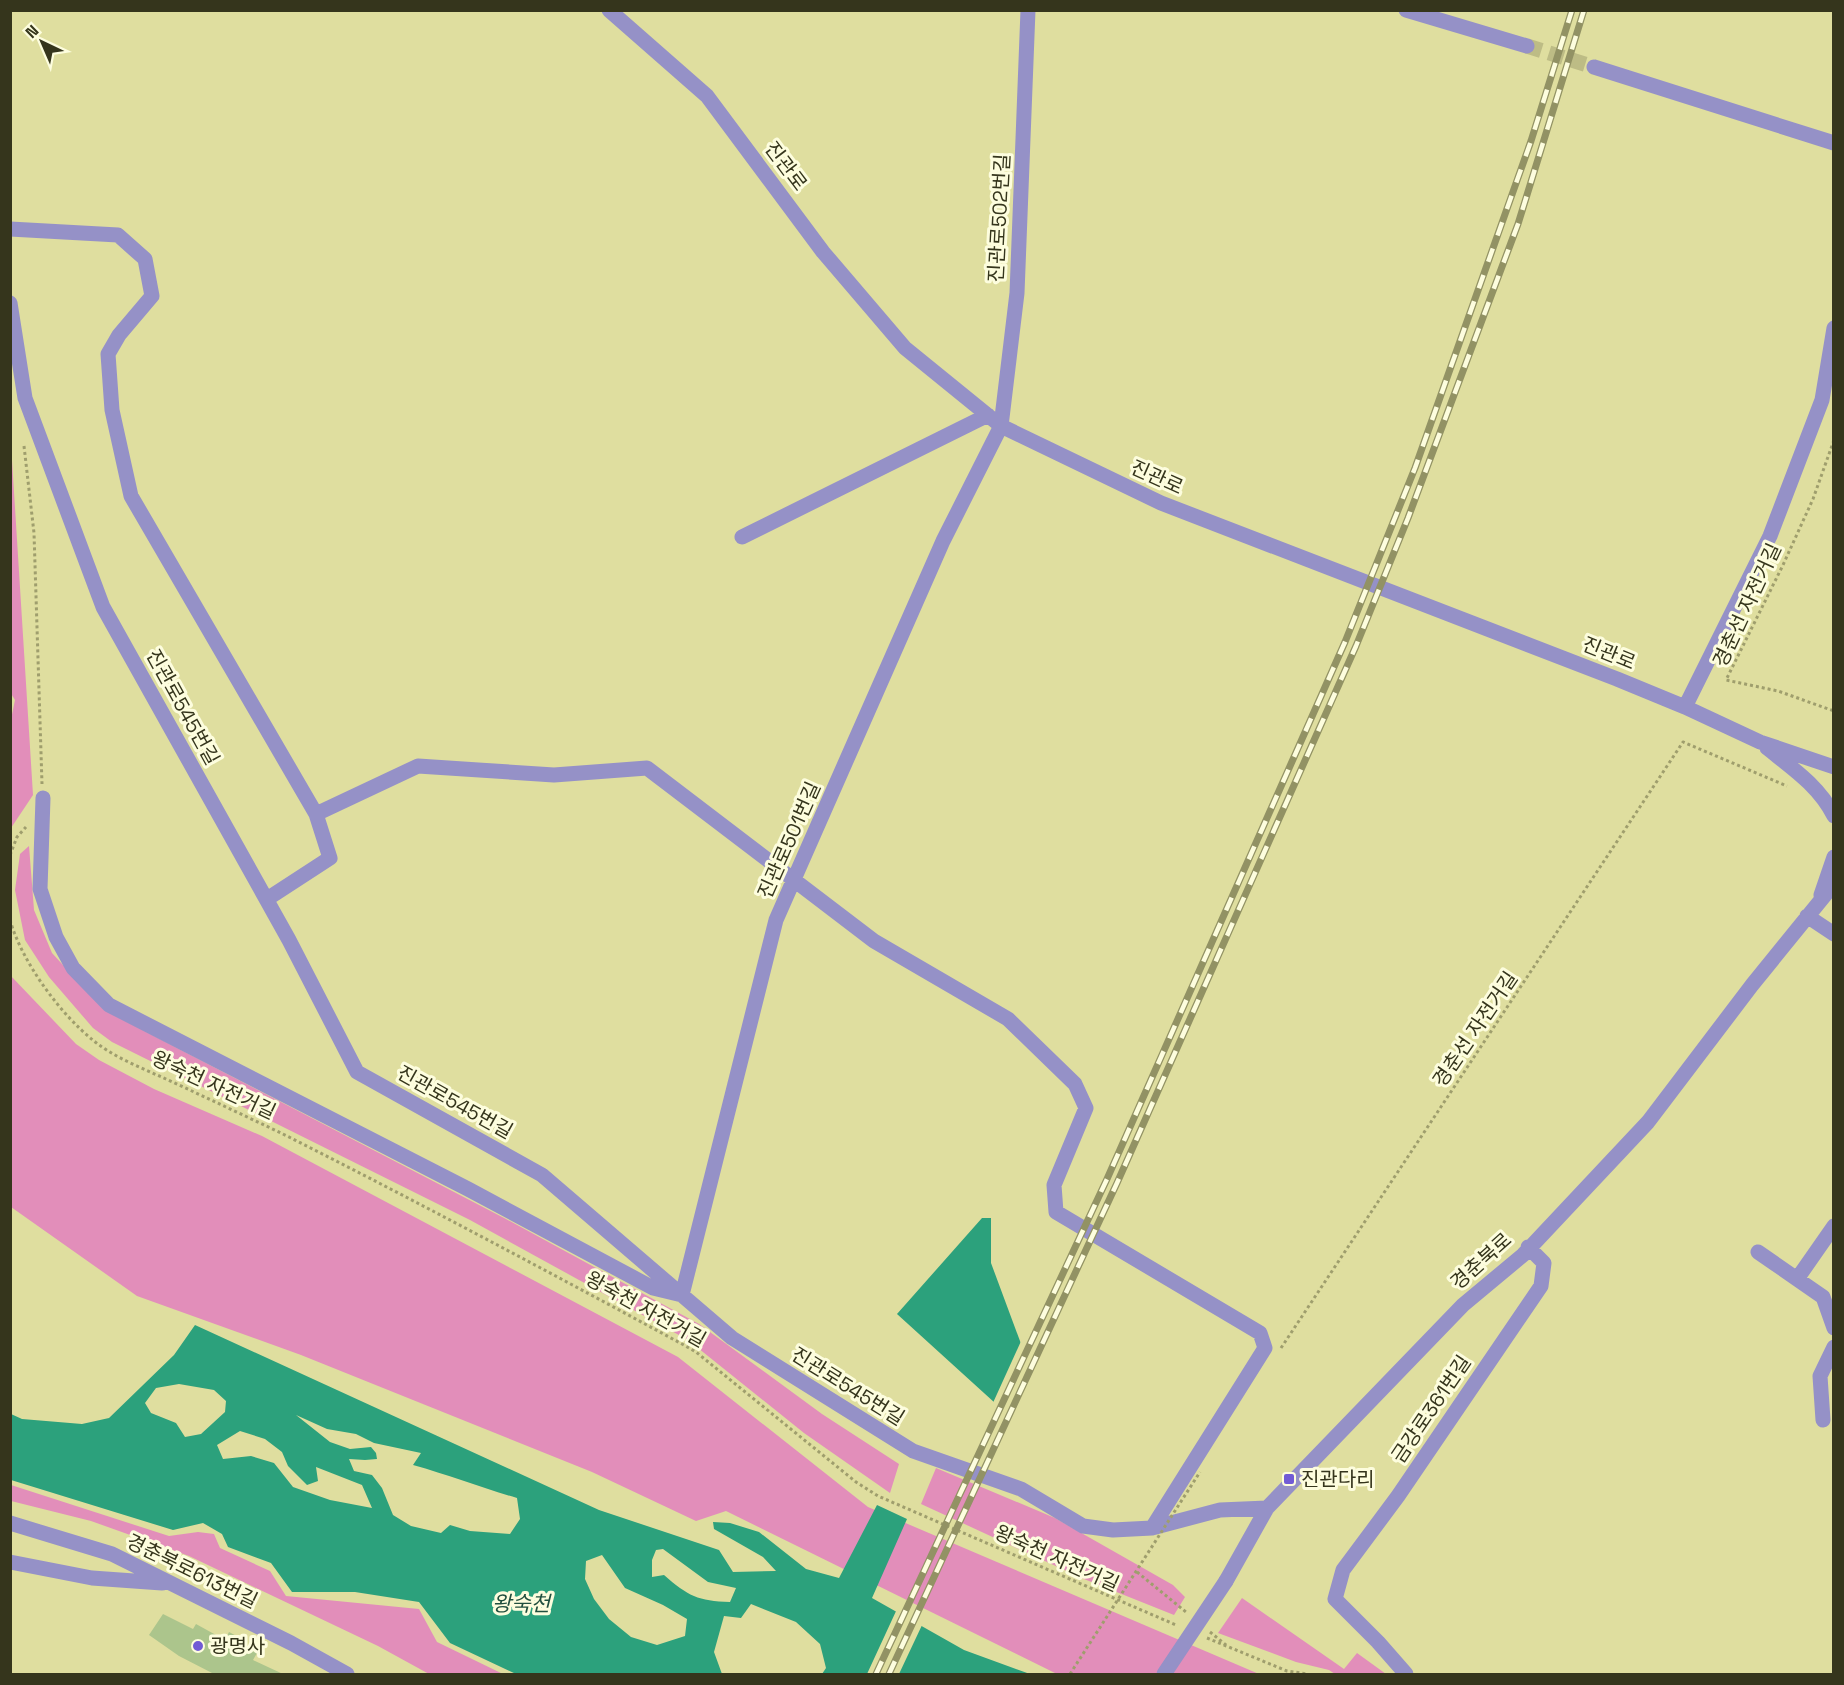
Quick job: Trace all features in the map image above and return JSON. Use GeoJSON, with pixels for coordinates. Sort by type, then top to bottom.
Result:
{"type":"FeatureCollection","features":[{"type":"Feature","properties":{"kind":"street","name":"진관로"},"geometry":{"type":"LineString","coordinates":[[609,10],[707,96],[823,252],[905,348],[1000,426],[1161,503],[1409,597],[1685,707],[1760,742],[1833,767]]}},
{"type":"Feature","properties":{"kind":"street","name":"진관로502번길"},"geometry":{"type":"LineString","coordinates":[[1000,426],[1017,293],[1028,10]]}},
{"type":"Feature","properties":{"kind":"street"},"geometry":{"type":"LineString","coordinates":[[1406,10],[1527,46]]}},
{"type":"Feature","properties":{"kind":"street"},"geometry":{"type":"LineString","coordinates":[[1594,67],[1833,143]]}},
{"type":"Feature","properties":{"kind":"street"},"geometry":{"type":"LineString","coordinates":[[10,229],[118,235],[145,259],[152,296],[119,335],[108,354],[112,410],[131,496],[316,814],[330,858],[267,899]]}},
{"type":"Feature","properties":{"kind":"street","name":"진관로545번길"},"geometry":{"type":"LineString","coordinates":[[10,303],[25,398],[103,607],[267,899],[357,1072],[542,1175],[732,1338],[913,1452],[1021,1489],[1083,1526],[1113,1530],[1152,1528],[1220,1510],[1266,1508]]}},
{"type":"Feature","properties":{"kind":"street"},"geometry":{"type":"LineString","coordinates":[[1685,707],[1770,536],[1822,400],[1833,328]]}},
{"type":"Feature","properties":{"kind":"street"},"geometry":{"type":"LineString","coordinates":[[742,537],[987,415]]}},
{"type":"Feature","properties":{"kind":"street","name":"진관로501번길"},"geometry":{"type":"LineString","coordinates":[[682,1295],[776,920],[944,541],[1000,426]]}},
{"type":"Feature","properties":{"kind":"street"},"geometry":{"type":"LineString","coordinates":[[1760,742],[1809,782],[1826,800],[1833,816]]}},
{"type":"Feature","properties":{"kind":"street"},"geometry":{"type":"LineString","coordinates":[[316,814],[418,766],[554,774],[647,768],[874,941],[1008,1019],[1075,1084],[1086,1108],[1054,1185],[1056,1212],[1260,1333],[1265,1348],[1152,1528]]}},
{"type":"Feature","properties":{"kind":"street"},"geometry":{"type":"LineString","coordinates":[[43,798],[40,889],[56,937],[74,968],[109,1005],[468,1189],[653,1288],[682,1295]]}},
{"type":"Feature","properties":{"kind":"street"},"geometry":{"type":"LineString","coordinates":[[1818,903],[1833,857]]}},
{"type":"Feature","properties":{"kind":"street","name":"경춘북로"},"geometry":{"type":"LineString","coordinates":[[1164,1674],[1226,1581],[1266,1508],[1463,1305],[1523,1255],[1528,1247],[1648,1122],[1833,884]]}},
{"type":"Feature","properties":{"kind":"street"},"geometry":{"type":"LineString","coordinates":[[1807,916],[1833,934]]}},
{"type":"Feature","properties":{"kind":"street"},"geometry":{"type":"LineString","coordinates":[[1797,1279],[1833,1226]]}},
{"type":"Feature","properties":{"kind":"street","name":"금강로361번길"},"geometry":{"type":"LineString","coordinates":[[1406,1674],[1335,1599],[1343,1570],[1398,1496],[1541,1286],[1544,1263],[1528,1247]]}},
{"type":"Feature","properties":{"kind":"street"},"geometry":{"type":"LineString","coordinates":[[1758,1252],[1823,1297],[1833,1328]]}},
{"type":"Feature","properties":{"kind":"street"},"geometry":{"type":"LineString","coordinates":[[1823,1420],[1820,1376],[1833,1347]]}},
{"type":"Feature","properties":{"kind":"street","name":"경춘북로613번길"},"geometry":{"type":"LineString","coordinates":[[10,1523],[112,1554],[291,1643],[347,1674]]}},
{"type":"Feature","properties":{"kind":"street"},"geometry":{"type":"LineString","coordinates":[[10,1562],[92,1578],[171,1584]]}},
{"type":"Feature","properties":{"kind":"path","name":"경춘선 자전거길"},"geometry":{"type":"LineString","coordinates":[[1833,440],[1813,499],[1783,566],[1726,681],[1778,691],[1833,711]]}},
{"type":"Feature","properties":{"kind":"path"},"geometry":{"type":"LineString","coordinates":[[24,445],[34,533],[43,798]]}},
{"type":"Feature","properties":{"kind":"path","name":"경춘선 자전거길"},"geometry":{"type":"LineString","coordinates":[[1278,1354],[1683,742],[1797,790]]}},
{"type":"Feature","properties":{"kind":"path"},"geometry":{"type":"LineString","coordinates":[[10,855],[17,837],[27,825]]}},
{"type":"Feature","properties":{"kind":"path","name":"왕숙천 자전거길"},"geometry":{"type":"LineString","coordinates":[[10,920],[14,934],[40,981],[83,1032],[96,1043],[137,1066],[248,1117],[350,1168],[696,1352],[856,1482],[878,1496],[1186,1630]]}},
{"type":"Feature","properties":{"kind":"path"},"geometry":{"type":"LineString","coordinates":[[1070,1674],[1200,1472]]}},
{"type":"Feature","properties":{"kind":"path"},"geometry":{"type":"LineString","coordinates":[[1137,1572],[1192,1617]]}},
{"type":"Feature","properties":{"kind":"path"},"geometry":{"type":"LineString","coordinates":[[1210,1632],[1229,1647]]}},
{"type":"Feature","properties":{"kind":"path"},"geometry":{"type":"LineString","coordinates":[[1197,1634],[1287,1671],[1308,1674]]}},
{"type":"Feature","properties":{"kind":"shaded area"},"geometry":{"type":"Polygon","coordinates":[[[11,444],[33,795],[11,828],[10,724],[15,700],[10,692],[11,444]]]}},
{"type":"Feature","properties":{"kind":"shaded area"},"geometry":{"type":"Polygon","coordinates":[[[29,846],[34,910],[52,953],[104,1010],[506,1219],[699,1324],[822,1414],[899,1464],[890,1493],[804,1433],[688,1340],[470,1220],[112,1042],[93,1028],[49,977],[25,940],[15,890],[20,854],[29,846]]]}},
{"type":"Feature","properties":{"kind":"shaded area"},"geometry":{"type":"Polygon","coordinates":[[[10,975],[76,1044],[99,1060],[154,1089],[262,1136],[678,1357],[868,1507],[1259,1674],[1057,1674],[726,1511],[696,1521],[592,1472],[301,1355],[137,1296],[11,1207],[10,975]]]}},
{"type":"Feature","properties":{"kind":"shaded area"},"geometry":{"type":"Polygon","coordinates":[[[936,1468],[1055,1518],[1173,1585],[1185,1597],[1174,1615],[1084,1579],[921,1504],[936,1468]]]}},
{"type":"Feature","properties":{"kind":"shaded area"},"geometry":{"type":"Polygon","coordinates":[[[11,1485],[169,1536],[198,1532],[214,1534],[220,1548],[270,1571],[286,1596],[419,1609],[437,1642],[503,1674],[429,1674],[378,1646],[189,1556],[91,1521],[11,1501],[11,1485]]]}},
{"type":"Feature","properties":{"kind":"shaded area"},"geometry":{"type":"Polygon","coordinates":[[[1242,1598],[1344,1669],[1357,1653],[1386,1674],[1335,1674],[1218,1633],[1242,1598]]]}},
{"type":"Feature","properties":{"kind":"water"},"geometry":{"type":"Polygon","coordinates":[[[982,1218],[991,1218],[991,1263],[1033,1376],[1006,1413],[897,1314],[982,1218]]]}},
{"type":"Feature","properties":{"kind":"water","name":"왕숙천"},"geometry":{"type":"Polygon","coordinates":[[[195,1325],[599,1510],[719,1550],[733,1572],[776,1571],[763,1557],[714,1529],[713,1522],[730,1523],[759,1532],[806,1569],[839,1578],[877,1505],[907,1519],[872,1598],[964,1650],[1030,1674],[822,1674],[826,1668],[820,1644],[796,1622],[751,1604],[741,1618],[724,1616],[714,1652],[722,1674],[516,1674],[450,1643],[419,1602],[355,1592],[292,1592],[271,1563],[228,1547],[222,1534],[203,1523],[173,1530],[11,1480],[11,1414],[22,1419],[82,1424],[109,1418],[174,1355],[195,1325]],[[179,1384],[156,1388],[145,1403],[151,1413],[176,1423],[185,1437],[201,1434],[225,1412],[226,1401],[214,1390],[179,1384]],[[296,1415],[330,1442],[350,1449],[371,1447],[377,1459],[349,1459],[354,1471],[372,1475],[382,1488],[393,1515],[411,1526],[441,1533],[450,1525],[470,1531],[510,1534],[520,1519],[517,1498],[413,1465],[421,1453],[374,1443],[356,1434],[327,1429],[296,1415]],[[240,1431],[217,1445],[223,1459],[251,1456],[274,1463],[293,1487],[330,1500],[372,1508],[362,1485],[316,1467],[318,1481],[307,1485],[288,1466],[282,1452],[265,1439],[240,1431]],[[663,1549],[656,1550],[652,1560],[652,1577],[664,1575],[687,1593],[701,1599],[730,1602],[736,1588],[708,1582],[663,1549]],[[602,1555],[586,1561],[585,1579],[594,1599],[609,1619],[631,1637],[657,1645],[685,1636],[687,1619],[625,1588],[602,1555]]]}},
{"type":"Feature","properties":{"kind":"pier"},"geometry":{"type":"Polygon","coordinates":[[[1022,1339],[1036,1377],[1005,1416],[992,1405],[1022,1339]]]}},
{"type":"Feature","properties":{"kind":"pier"},"geometry":{"type":"Polygon","coordinates":[[[897,1609],[923,1623],[899,1674],[867,1674],[897,1609]]]}},
{"type":"Feature","properties":{"kind":"building"},"geometry":{"type":"Polygon","coordinates":[[[163,1614],[193,1629],[196,1624],[225,1640],[229,1632],[244,1640],[241,1645],[257,1653],[253,1660],[283,1674],[214,1674],[179,1656],[149,1635],[163,1614]]]}},
{"type":"Feature","properties":{"kind":"tunnel"},"geometry":{"type":"LineString","coordinates":[[1527,46],[1594,67]]}},
{"type":"Feature","properties":{"kind":"railway"},"geometry":{"type":"LineString","coordinates":[[876,1674],[1107,1179],[1345,642],[1415,468],[1531,141],[1572,10]]}},
{"type":"Feature","properties":{"kind":"railway"},"geometry":{"type":"LineString","coordinates":[[889,1674],[1117,1183],[1356,646],[1408,518],[1518,224],[1584,10]]}},
{"type":"Feature","properties":{"kind":"place","name":"진관다리"},"geometry":{"type":"Point","coordinates":[1289,1479]}},
{"type":"Feature","properties":{"kind":"place","name":"광명사"},"geometry":{"type":"Point","coordinates":[198,1646]}}]}
